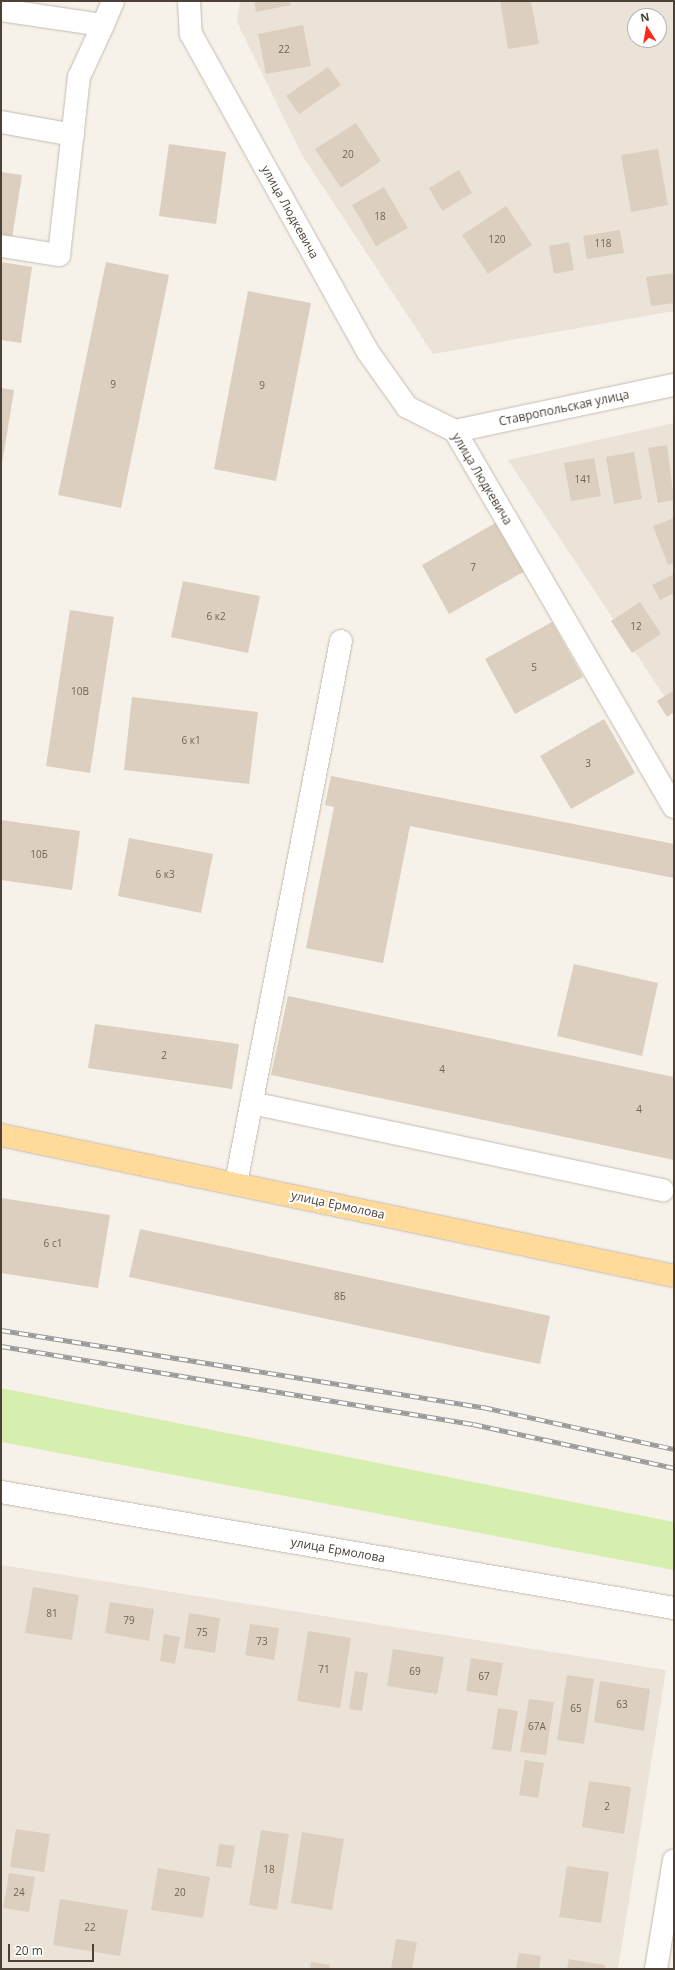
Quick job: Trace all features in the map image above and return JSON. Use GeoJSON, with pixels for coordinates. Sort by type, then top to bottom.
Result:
{"type":"FeatureCollection","features":[{"type":"Feature","properties":{"kind":"main road","name":"улица Ермолова"},"geometry":{"type":"LineString","coordinates":[[1,1135],[236,1183],[674,1276]]}},
{"type":"Feature","properties":{"kind":"street"},"geometry":{"type":"LineString","coordinates":[[1,246],[59,254],[79,77],[114,1]]}},
{"type":"Feature","properties":{"kind":"street","name":"улица Людкевича"},"geometry":{"type":"LineString","coordinates":[[190,1],[191,34],[368,352],[407,407],[455,431],[674,807]]}},
{"type":"Feature","properties":{"kind":"street"},"geometry":{"type":"LineString","coordinates":[[1,10],[103,25]]}},
{"type":"Feature","properties":{"kind":"street"},"geometry":{"type":"LineString","coordinates":[[1,122],[73,135]]}},
{"type":"Feature","properties":{"kind":"street","name":"Ставропольская улица"},"geometry":{"type":"LineString","coordinates":[[455,431],[674,385]]}},
{"type":"Feature","properties":{"kind":"street"},"geometry":{"type":"LineString","coordinates":[[236,1183],[341,640]]}},
{"type":"Feature","properties":{"kind":"street"},"geometry":{"type":"LineString","coordinates":[[252,1103],[664,1190]]}},
{"type":"Feature","properties":{"kind":"street","name":"улица Ермолова"},"geometry":{"type":"LineString","coordinates":[[1,1492],[674,1608]]}},
{"type":"Feature","properties":{"kind":"street"},"geometry":{"type":"LineString","coordinates":[[656,1969],[674,1860]]}},
{"type":"Feature","properties":{"kind":"shaded area"},"geometry":{"type":"Polygon","coordinates":[[[240,1],[674,1],[674,311],[433,354],[302,155],[237,22],[240,1]]]}},
{"type":"Feature","properties":{"kind":"shaded area"},"geometry":{"type":"Polygon","coordinates":[[[674,423],[674,711],[508,460],[674,423]]]}},
{"type":"Feature","properties":{"kind":"shaded area"},"geometry":{"type":"Polygon","coordinates":[[[1,1565],[666,1670],[618,1969],[1,1969],[1,1565]]]}},
{"type":"Feature","properties":{"kind":"green space"},"geometry":{"type":"Polygon","coordinates":[[[1,1388],[674,1522],[674,1570],[1,1442],[1,1388]]]}},
{"type":"Feature","properties":{"kind":"building"},"geometry":{"type":"Polygon","coordinates":[[[254,1],[290,1],[291,5],[256,12],[254,1]]]}},
{"type":"Feature","properties":{"kind":"building"},"geometry":{"type":"Polygon","coordinates":[[[500,1],[531,1],[539,44],[508,49],[500,1]]]}},
{"type":"Feature","properties":{"kind":"building"},"geometry":{"type":"Polygon","coordinates":[[[303,25],[311,66],[266,74],[258,34],[303,25]]]}},
{"type":"Feature","properties":{"kind":"building"},"geometry":{"type":"Polygon","coordinates":[[[328,67],[341,85],[299,114],[286,96],[328,67]]]}},
{"type":"Feature","properties":{"kind":"building"},"geometry":{"type":"Polygon","coordinates":[[[356,123],[381,161],[341,188],[315,149],[356,123]]]}},
{"type":"Feature","properties":{"kind":"building"},"geometry":{"type":"Polygon","coordinates":[[[169,144],[226,152],[216,224],[159,216],[169,144]]]}},
{"type":"Feature","properties":{"kind":"building"},"geometry":{"type":"Polygon","coordinates":[[[658,149],[668,205],[631,212],[621,155],[658,149]]]}},
{"type":"Feature","properties":{"kind":"building"},"geometry":{"type":"Polygon","coordinates":[[[459,170],[472,193],[442,211],[429,188],[459,170]]]}},
{"type":"Feature","properties":{"kind":"building"},"geometry":{"type":"Polygon","coordinates":[[[1,172],[22,175],[12,238],[1,236],[1,172]]]}},
{"type":"Feature","properties":{"kind":"building"},"geometry":{"type":"Polygon","coordinates":[[[384,187],[408,228],[376,246],[352,205],[384,187]]]}},
{"type":"Feature","properties":{"kind":"building"},"geometry":{"type":"Polygon","coordinates":[[[506,206],[532,245],[488,274],[462,235],[506,206]]]}},
{"type":"Feature","properties":{"kind":"building"},"geometry":{"type":"Polygon","coordinates":[[[620,230],[624,253],[587,259],[583,236],[620,230]]]}},
{"type":"Feature","properties":{"kind":"building"},"geometry":{"type":"Polygon","coordinates":[[[569,242],[574,270],[554,274],[549,246],[569,242]]]}},
{"type":"Feature","properties":{"kind":"building"},"geometry":{"type":"Polygon","coordinates":[[[1,262],[32,267],[21,343],[1,340],[1,262]]]}},
{"type":"Feature","properties":{"kind":"building"},"geometry":{"type":"Polygon","coordinates":[[[106,262],[169,275],[121,508],[58,495],[106,262]]]}},
{"type":"Feature","properties":{"kind":"building"},"geometry":{"type":"Polygon","coordinates":[[[674,273],[674,303],[651,306],[646,277],[674,273]]]}},
{"type":"Feature","properties":{"kind":"building"},"geometry":{"type":"Polygon","coordinates":[[[248,291],[311,303],[276,481],[214,469],[248,291]]]}},
{"type":"Feature","properties":{"kind":"building"},"geometry":{"type":"Polygon","coordinates":[[[1,388],[14,390],[2,464],[1,464],[1,388]]]}},
{"type":"Feature","properties":{"kind":"building"},"geometry":{"type":"Polygon","coordinates":[[[667,445],[674,500],[658,503],[648,448],[667,445]]]}},
{"type":"Feature","properties":{"kind":"building"},"geometry":{"type":"Polygon","coordinates":[[[634,452],[642,499],[614,504],[606,457],[634,452]]]}},
{"type":"Feature","properties":{"kind":"building"},"geometry":{"type":"Polygon","coordinates":[[[594,458],[601,496],[571,501],[564,463],[594,458]]]}},
{"type":"Feature","properties":{"kind":"building"},"geometry":{"type":"Polygon","coordinates":[[[674,518],[674,563],[668,565],[653,526],[674,518]]]}},
{"type":"Feature","properties":{"kind":"building"},"geometry":{"type":"Polygon","coordinates":[[[497,522],[525,571],[449,614],[422,565],[497,522]]]}},
{"type":"Feature","properties":{"kind":"building"},"geometry":{"type":"Polygon","coordinates":[[[674,574],[674,593],[660,600],[652,585],[674,574]]]}},
{"type":"Feature","properties":{"kind":"building"},"geometry":{"type":"Polygon","coordinates":[[[183,581],[260,596],[248,653],[171,637],[183,581]]]}},
{"type":"Feature","properties":{"kind":"building"},"geometry":{"type":"Polygon","coordinates":[[[640,602],[661,634],[632,653],[611,621],[640,602]]]}},
{"type":"Feature","properties":{"kind":"building"},"geometry":{"type":"Polygon","coordinates":[[[70,610],[114,617],[90,773],[46,766],[70,610]]]}},
{"type":"Feature","properties":{"kind":"building"},"geometry":{"type":"Polygon","coordinates":[[[552,622],[583,677],[515,714],[485,659],[552,622]]]}},
{"type":"Feature","properties":{"kind":"building"},"geometry":{"type":"Polygon","coordinates":[[[674,690],[674,712],[667,717],[657,701],[674,690]]]}},
{"type":"Feature","properties":{"kind":"building"},"geometry":{"type":"Polygon","coordinates":[[[132,697],[258,712],[249,784],[124,770],[132,697]]]}},
{"type":"Feature","properties":{"kind":"building"},"geometry":{"type":"Polygon","coordinates":[[[604,719],[635,773],[571,809],[540,756],[604,719]]]}},
{"type":"Feature","properties":{"kind":"building"},"geometry":{"type":"Polygon","coordinates":[[[331,776],[674,844],[674,878],[410,826],[383,963],[306,948],[334,807],[325,805],[331,776]]]}},
{"type":"Feature","properties":{"kind":"building"},"geometry":{"type":"Polygon","coordinates":[[[1,820],[80,831],[72,890],[1,880],[1,820]]]}},
{"type":"Feature","properties":{"kind":"building"},"geometry":{"type":"Polygon","coordinates":[[[129,838],[213,854],[201,913],[118,896],[129,838]]]}},
{"type":"Feature","properties":{"kind":"building"},"geometry":{"type":"Polygon","coordinates":[[[574,964],[658,983],[642,1056],[557,1036],[574,964]]]}},
{"type":"Feature","properties":{"kind":"building"},"geometry":{"type":"Polygon","coordinates":[[[288,996],[674,1077],[674,1160],[271,1075],[288,996]]]}},
{"type":"Feature","properties":{"kind":"building"},"geometry":{"type":"Polygon","coordinates":[[[95,1024],[239,1044],[232,1089],[88,1068],[95,1024]]]}},
{"type":"Feature","properties":{"kind":"building"},"geometry":{"type":"Polygon","coordinates":[[[1,1198],[110,1215],[98,1288],[1,1273],[1,1198]]]}},
{"type":"Feature","properties":{"kind":"building"},"geometry":{"type":"Polygon","coordinates":[[[140,1229],[550,1316],[540,1364],[129,1277],[140,1229]]]}},
{"type":"Feature","properties":{"kind":"building"},"geometry":{"type":"Polygon","coordinates":[[[33,1587],[79,1595],[72,1640],[25,1633],[33,1587]]]}},
{"type":"Feature","properties":{"kind":"building"},"geometry":{"type":"Polygon","coordinates":[[[110,1602],[154,1609],[149,1641],[105,1633],[110,1602]]]}},
{"type":"Feature","properties":{"kind":"building"},"geometry":{"type":"Polygon","coordinates":[[[189,1613],[220,1618],[215,1653],[184,1648],[189,1613]]]}},
{"type":"Feature","properties":{"kind":"building"},"geometry":{"type":"Polygon","coordinates":[[[250,1624],[279,1628],[274,1660],[245,1655],[250,1624]]]}},
{"type":"Feature","properties":{"kind":"building"},"geometry":{"type":"Polygon","coordinates":[[[308,1631],[351,1638],[340,1708],[297,1701],[308,1631]]]}},
{"type":"Feature","properties":{"kind":"building"},"geometry":{"type":"Polygon","coordinates":[[[164,1634],[180,1637],[175,1664],[160,1661],[164,1634]]]}},
{"type":"Feature","properties":{"kind":"building"},"geometry":{"type":"Polygon","coordinates":[[[393,1649],[444,1657],[437,1694],[387,1686],[393,1649]]]}},
{"type":"Feature","properties":{"kind":"building"},"geometry":{"type":"Polygon","coordinates":[[[471,1658],[503,1663],[497,1696],[466,1691],[471,1658]]]}},
{"type":"Feature","properties":{"kind":"building"},"geometry":{"type":"Polygon","coordinates":[[[355,1671],[368,1673],[362,1711],[349,1709],[355,1671]]]}},
{"type":"Feature","properties":{"kind":"building"},"geometry":{"type":"Polygon","coordinates":[[[567,1675],[594,1679],[584,1744],[557,1740],[567,1675]]]}},
{"type":"Feature","properties":{"kind":"building"},"geometry":{"type":"Polygon","coordinates":[[[600,1681],[650,1689],[644,1731],[594,1722],[600,1681]]]}},
{"type":"Feature","properties":{"kind":"building"},"geometry":{"type":"Polygon","coordinates":[[[529,1699],[554,1702],[546,1755],[520,1752],[529,1699]]]}},
{"type":"Feature","properties":{"kind":"building"},"geometry":{"type":"Polygon","coordinates":[[[498,1708],[518,1711],[511,1752],[492,1749],[498,1708]]]}},
{"type":"Feature","properties":{"kind":"building"},"geometry":{"type":"Polygon","coordinates":[[[525,1760],[544,1763],[538,1798],[519,1795],[525,1760]]]}},
{"type":"Feature","properties":{"kind":"building"},"geometry":{"type":"Polygon","coordinates":[[[589,1781],[631,1787],[624,1834],[582,1827],[589,1781]]]}},
{"type":"Feature","properties":{"kind":"building"},"geometry":{"type":"Polygon","coordinates":[[[16,1829],[50,1834],[44,1872],[10,1867],[16,1829]]]}},
{"type":"Feature","properties":{"kind":"building"},"geometry":{"type":"Polygon","coordinates":[[[261,1830],[289,1834],[277,1910],[249,1905],[261,1830]]]}},
{"type":"Feature","properties":{"kind":"building"},"geometry":{"type":"Polygon","coordinates":[[[302,1832],[344,1839],[332,1910],[291,1903],[302,1832]]]}},
{"type":"Feature","properties":{"kind":"building"},"geometry":{"type":"Polygon","coordinates":[[[219,1844],[235,1846],[231,1868],[216,1866],[219,1844]]]}},
{"type":"Feature","properties":{"kind":"building"},"geometry":{"type":"Polygon","coordinates":[[[567,1866],[609,1872],[601,1923],[559,1917],[567,1866]]]}},
{"type":"Feature","properties":{"kind":"building"},"geometry":{"type":"Polygon","coordinates":[[[158,1868],[210,1877],[203,1918],[151,1910],[158,1868]]]}},
{"type":"Feature","properties":{"kind":"building"},"geometry":{"type":"Polygon","coordinates":[[[9,1873],[35,1877],[29,1912],[3,1908],[9,1873]]]}},
{"type":"Feature","properties":{"kind":"building"},"geometry":{"type":"Polygon","coordinates":[[[60,1899],[128,1910],[120,1956],[53,1945],[60,1899]]]}},
{"type":"Feature","properties":{"kind":"building"},"geometry":{"type":"Polygon","coordinates":[[[396,1939],[417,1942],[412,1969],[391,1969],[396,1939]]]}},
{"type":"Feature","properties":{"kind":"building"},"geometry":{"type":"Polygon","coordinates":[[[519,1953],[541,1956],[539,1969],[516,1969],[519,1953]]]}},
{"type":"Feature","properties":{"kind":"building"},"geometry":{"type":"Polygon","coordinates":[[[569,1959],[605,1965],[605,1969],[567,1969],[569,1959]]]}},
{"type":"Feature","properties":{"kind":"building"},"geometry":{"type":"Polygon","coordinates":[[[311,1962],[330,1965],[329,1969],[310,1969],[311,1962]]]}},
{"type":"Feature","properties":{"kind":"railway"},"geometry":{"type":"LineString","coordinates":[[1,1330],[483,1407],[674,1449]]}},
{"type":"Feature","properties":{"kind":"railway"},"geometry":{"type":"LineString","coordinates":[[1,1346],[473,1424],[674,1468]]}}]}
